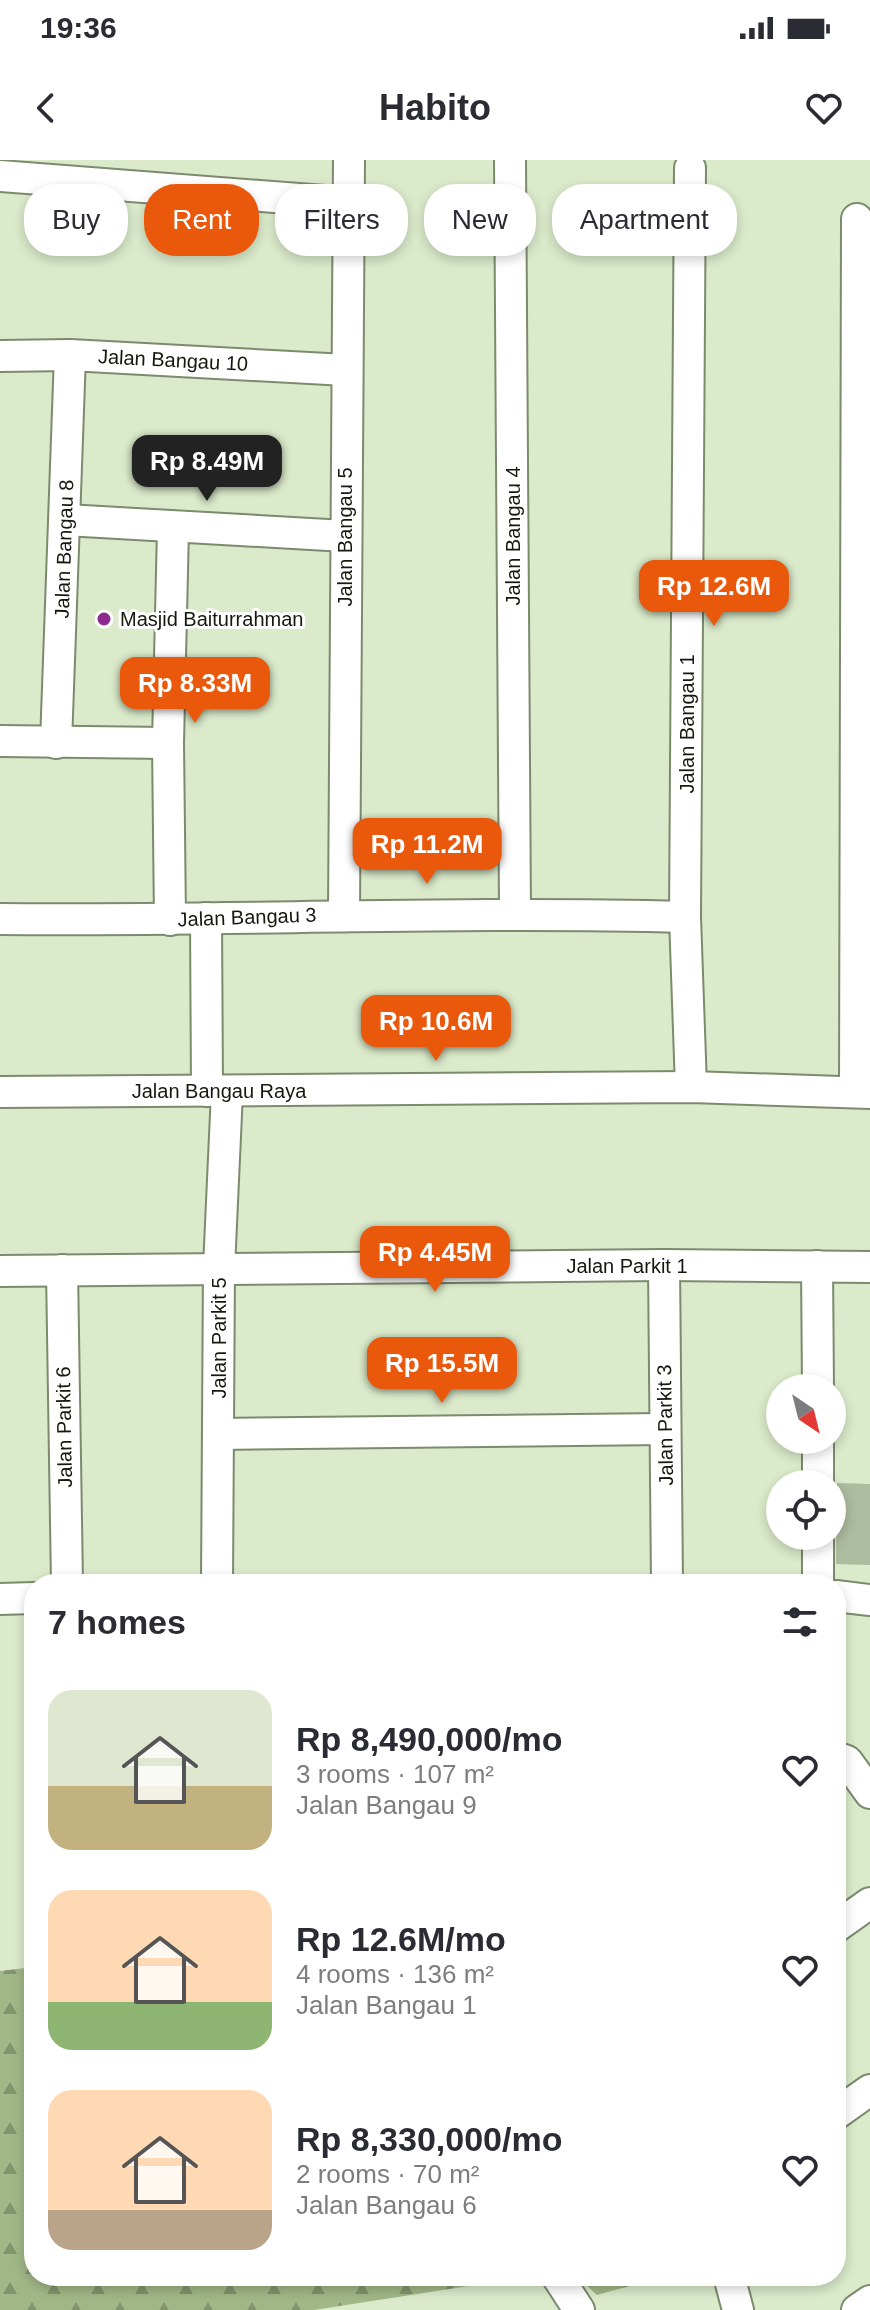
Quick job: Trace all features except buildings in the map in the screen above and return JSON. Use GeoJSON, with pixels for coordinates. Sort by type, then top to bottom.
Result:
{"type":"FeatureCollection","features":[{"type":"Feature","properties":{"kind":"street","name":"Jalan Bangau 5"},"geometry":{"type":"LineString","coordinates":[[349,160],[350,184]]}},
{"type":"Feature","properties":{"kind":"street","name":"Jalan Bangau 4"},"geometry":{"type":"LineString","coordinates":[[510,160],[515,912]]}},
{"type":"Feature","properties":{"kind":"street","name":"Jalan Bangau 1"},"geometry":{"type":"LineString","coordinates":[[690,168],[685,917],[691,1087]]}},
{"type":"Feature","properties":{"kind":"street"},"geometry":{"type":"LineString","coordinates":[[0,176],[275,197]]}},
{"type":"Feature","properties":{"kind":"street"},"geometry":{"type":"LineString","coordinates":[[857,219],[862,1093]]}},
{"type":"Feature","properties":{"kind":"street","name":"Jalan Bangau 5"},"geometry":{"type":"LineString","coordinates":[[344,914],[346,370],[349,256]]}},
{"type":"Feature","properties":{"kind":"street","name":"Jalan Bangau 10"},"geometry":{"type":"LineString","coordinates":[[0,356],[70,355],[346,370]]}},
{"type":"Feature","properties":{"kind":"street","name":"Jalan Bangau 8"},"geometry":{"type":"LineString","coordinates":[[56,743],[70,355]]}},
{"type":"Feature","properties":{"kind":"street"},"geometry":{"type":"LineString","coordinates":[[66,520],[173,529],[345,536]]}},
{"type":"Feature","properties":{"kind":"street"},"geometry":{"type":"LineString","coordinates":[[170,920],[168,743],[173,529]]}},
{"type":"Feature","properties":{"kind":"street"},"geometry":{"type":"LineString","coordinates":[[0,741],[168,743]]}},
{"type":"Feature","properties":{"kind":"street","name":"Jalan Bangau 3"},"geometry":{"type":"LineString","coordinates":[[0,919],[170,920],[515,912],[685,917]]}},
{"type":"Feature","properties":{"kind":"street","name":"Jalan Parkit 5"},"geometry":{"type":"LineString","coordinates":[[206,918],[217,1091],[217,1574]]}},
{"type":"Feature","properties":{"kind":"street","name":"Jalan Bangau Raya"},"geometry":{"type":"LineString","coordinates":[[0,1092],[691,1087],[862,1093]]}},
{"type":"Feature","properties":{"kind":"street","name":"Jalan Parkit 1"},"geometry":{"type":"LineString","coordinates":[[0,1271],[664,1265],[870,1267]]}},
{"type":"Feature","properties":{"kind":"street","name":"Jalan Parkit 3"},"geometry":{"type":"LineString","coordinates":[[664,1265],[667,1574]]}},
{"type":"Feature","properties":{"kind":"street"},"geometry":{"type":"LineString","coordinates":[[817,1266],[818,1374]]}},
{"type":"Feature","properties":{"kind":"street","name":"Jalan Parkit 6"},"geometry":{"type":"LineString","coordinates":[[62,1270],[67,1574]]}},
{"type":"Feature","properties":{"kind":"street"},"geometry":{"type":"LineString","coordinates":[[219,1434],[664,1429]]}},
{"type":"Feature","properties":{"kind":"street"},"geometry":{"type":"LineString","coordinates":[[818,1550],[818,1574]]}},
{"type":"Feature","properties":{"kind":"street"},"geometry":{"type":"LineString","coordinates":[[846,1597],[870,1600]]}},
{"type":"Feature","properties":{"kind":"street"},"geometry":{"type":"LineString","coordinates":[[0,1599],[24,1598]]}},
{"type":"Feature","properties":{"kind":"street"},"geometry":{"type":"LineString","coordinates":[[846,1761],[870,1793]]}},
{"type":"Feature","properties":{"kind":"street"},"geometry":{"type":"LineString","coordinates":[[846,1920],[870,1903]]}},
{"type":"Feature","properties":{"kind":"street"},"geometry":{"type":"LineString","coordinates":[[846,2107],[870,2090]]}},
{"type":"Feature","properties":{"kind":"street"},"geometry":{"type":"LineString","coordinates":[[563,2286],[579,2310]]}},
{"type":"Feature","properties":{"kind":"street"},"geometry":{"type":"LineString","coordinates":[[732,2286],[738,2310]]}},
{"type":"Feature","properties":{"kind":"street"},"geometry":{"type":"LineString","coordinates":[[857,2310],[870,2301]]}},
{"type":"Feature","properties":{"kind":"green space"},"geometry":{"type":"Polygon","coordinates":[[[846,1483],[870,1484],[870,1565],[836,1564],[836,1550],[846,1550],[846,1483]]]}},
{"type":"Feature","properties":{"kind":"green space"},"geometry":{"type":"Polygon","coordinates":[[[24,1968],[24,2286],[469,2286],[314,2310],[0,2310],[0,1971],[24,1968]]]}},
{"type":"Feature","properties":{"kind":"green space"},"geometry":{"type":"Polygon","coordinates":[[[587,2286],[630,2286],[597,2295],[587,2286]]]}},
{"type":"Feature","properties":{"kind":"place","name":"Masjid Baiturrahman"},"geometry":{"type":"Point","coordinates":[104,619]}}]}
